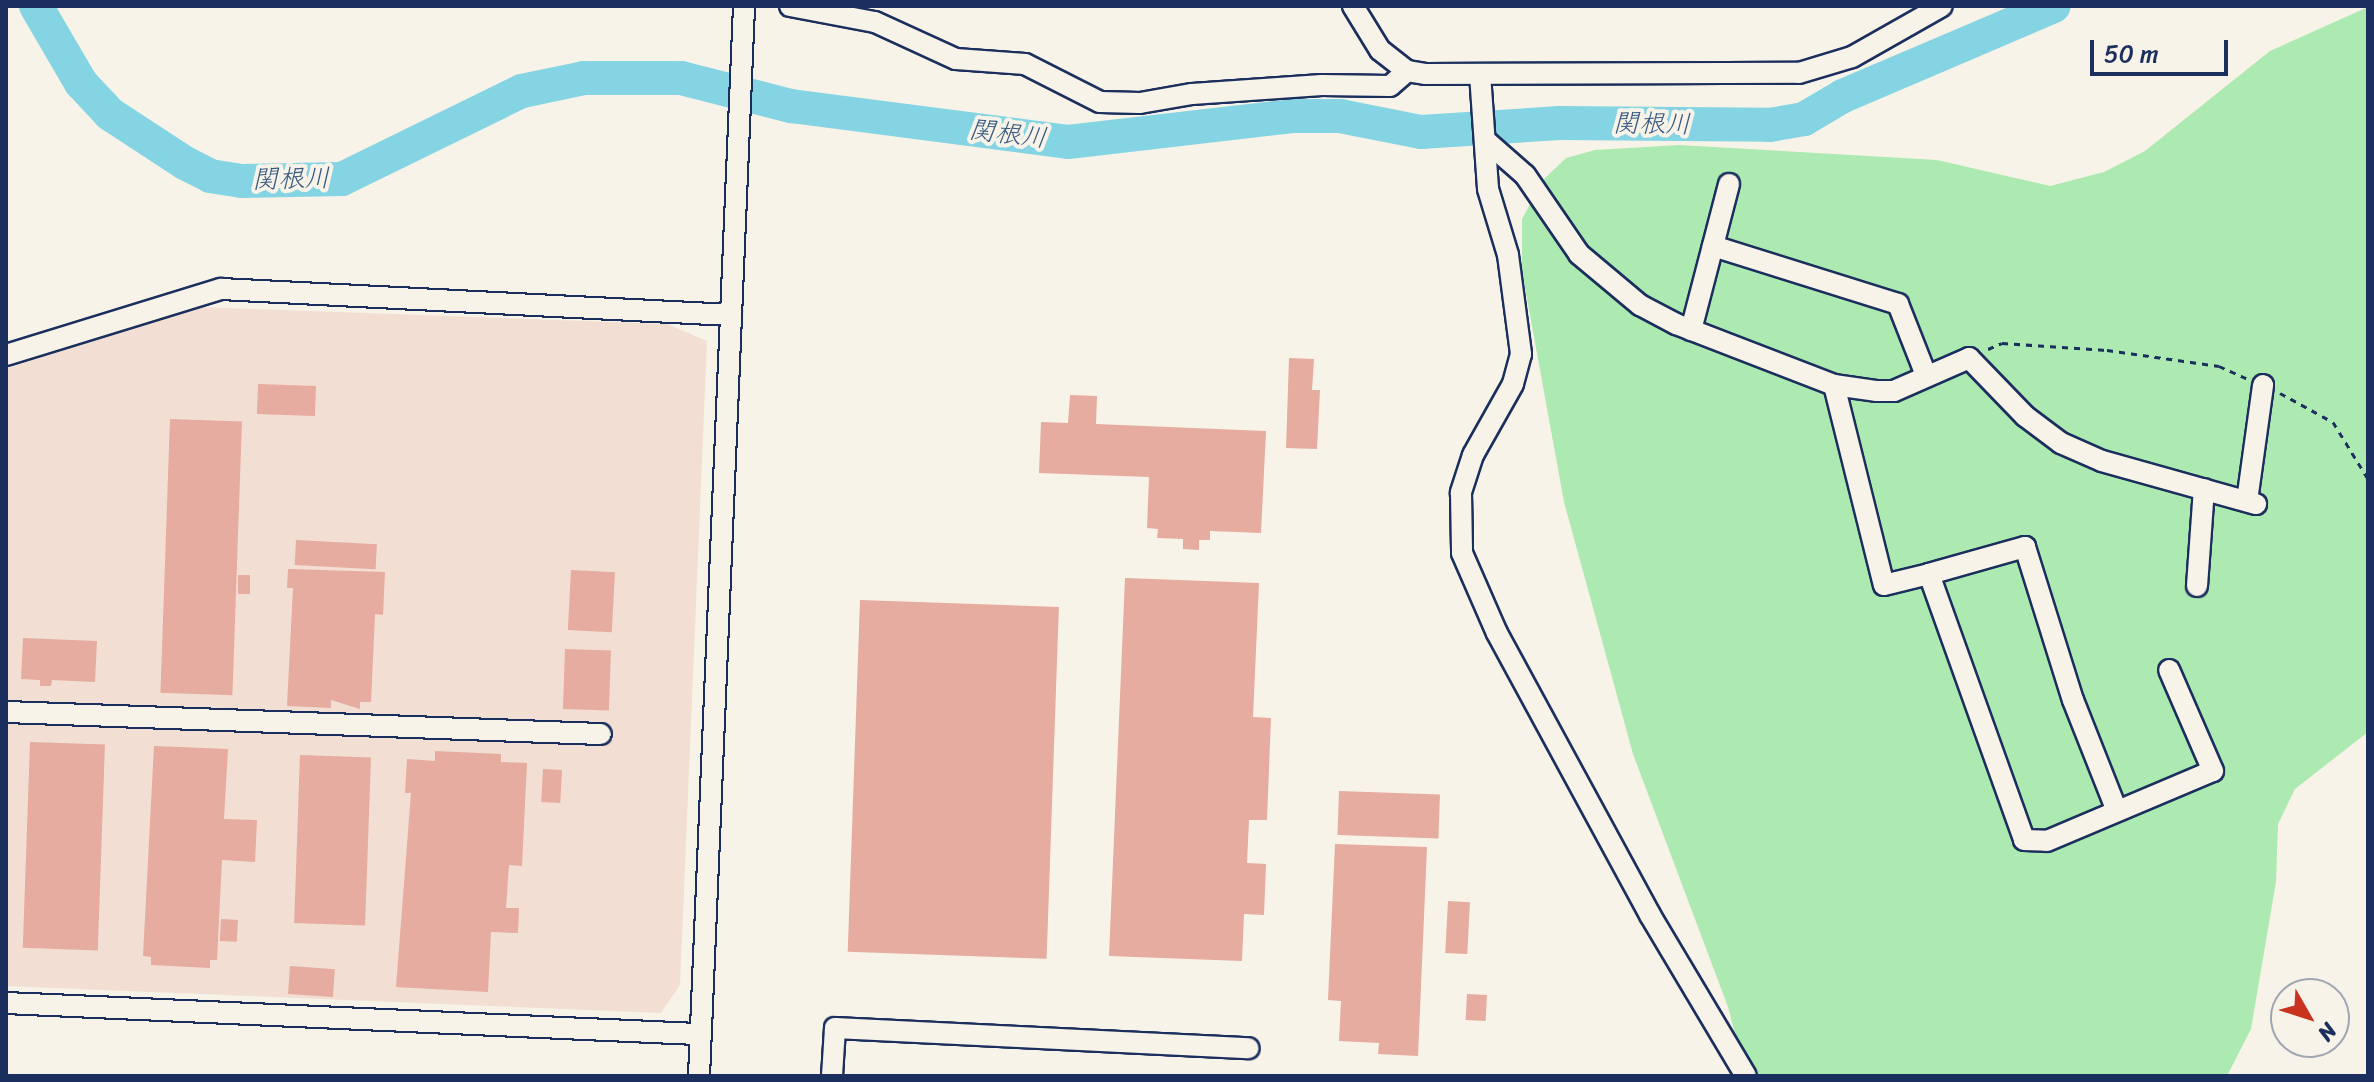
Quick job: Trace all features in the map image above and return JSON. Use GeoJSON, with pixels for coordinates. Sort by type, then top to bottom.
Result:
{"type":"FeatureCollection","features":[{"type":"Feature","properties":{"kind":"street"},"geometry":{"type":"LineString","coordinates":[[699,1076],[698,1034],[742,124],[744,6]]}},
{"type":"Feature","properties":{"kind":"street"},"geometry":{"type":"LineString","coordinates":[[790,6],[875,22],[956,59],[1025,64],[1100,102],[1140,103],[1192,94],[1322,85],[1390,86],[1407,71]]}},
{"type":"Feature","properties":{"kind":"street"},"geometry":{"type":"LineString","coordinates":[[1353,6],[1380,50],[1407,71],[1480,74],[1799,73],[1852,57],[1942,6]]}},
{"type":"Feature","properties":{"kind":"street"},"geometry":{"type":"LineString","coordinates":[[1480,74],[1488,189],[1508,255],[1521,354],[1513,384],[1473,455],[1461,493],[1462,553],[1497,633],[1650,915],[1746,1076]]}},
{"type":"Feature","properties":{"kind":"street"},"geometry":{"type":"LineString","coordinates":[[1485,140],[1525,175],[1579,254],[1640,305],[1691,330],[1834,385],[1894,391],[1969,358],[2025,416],[2061,443],[2102,461],[2251,503],[2263,385]]}},
{"type":"Feature","properties":{"kind":"street"},"geometry":{"type":"LineString","coordinates":[[1691,330],[1729,184]]}},
{"type":"Feature","properties":{"kind":"street"},"geometry":{"type":"LineString","coordinates":[[1713,246],[1898,304],[1926,375]]}},
{"type":"Feature","properties":{"kind":"street"},"geometry":{"type":"LineString","coordinates":[[6,355],[221,289],[731,315]]}},
{"type":"Feature","properties":{"kind":"street"},"geometry":{"type":"LineString","coordinates":[[1834,385],[1884,585],[2025,547],[2073,700],[2117,811]]}},
{"type":"Feature","properties":{"kind":"street"},"geometry":{"type":"LineString","coordinates":[[2197,586],[2204,489]]}},
{"type":"Feature","properties":{"kind":"street"},"geometry":{"type":"LineString","coordinates":[[1929,574],[2024,840],[2047,841],[2213,771],[2169,670]]}},
{"type":"Feature","properties":{"kind":"street"},"geometry":{"type":"LineString","coordinates":[[6,712],[601,734]]}},
{"type":"Feature","properties":{"kind":"street"},"geometry":{"type":"LineString","coordinates":[[6,1003],[698,1034]]}},
{"type":"Feature","properties":{"kind":"street"},"geometry":{"type":"LineString","coordinates":[[832,1076],[835,1028],[1249,1048]]}},
{"type":"Feature","properties":{"kind":"path"},"geometry":{"type":"LineString","coordinates":[[1969,358],[2002,343],[2107,350],[2219,366],[2333,422],[2368,479]]}},
{"type":"Feature","properties":{"kind":"shaded area"},"geometry":{"type":"Polygon","coordinates":[[[197,307],[667,324],[707,341],[680,985],[661,1013],[6,986],[6,369],[197,307]]]}},
{"type":"Feature","properties":{"kind":"green space"},"geometry":{"type":"Polygon","coordinates":[[[2368,7],[2368,732],[2295,789],[2278,824],[2276,882],[2251,1029],[2227,1076],[1746,1076],[1728,1007],[1633,754],[1564,502],[1522,271],[1522,219],[1543,180],[1566,158],[1595,150],[1679,145],[1937,160],[2050,186],[2104,172],[2145,151],[2270,51],[2368,7]]]}},
{"type":"Feature","properties":{"kind":"building"},"geometry":{"type":"Polygon","coordinates":[[[1289,358],[1314,359],[1312,390],[1320,390],[1317,449],[1286,448],[1289,358]]]}},
{"type":"Feature","properties":{"kind":"building"},"geometry":{"type":"Polygon","coordinates":[[[258,384],[316,386],[315,416],[257,414],[258,384]]]}},
{"type":"Feature","properties":{"kind":"building"},"geometry":{"type":"Polygon","coordinates":[[[1070,395],[1097,396],[1096,424],[1266,431],[1261,533],[1210,531],[1210,540],[1199,540],[1199,550],[1183,549],[1183,539],[1157,538],[1158,529],[1147,528],[1149,477],[1039,473],[1041,422],[1068,423],[1070,395]]]}},
{"type":"Feature","properties":{"kind":"building"},"geometry":{"type":"Polygon","coordinates":[[[170,419],[242,422],[232,695],[160,693],[170,419]]]}},
{"type":"Feature","properties":{"kind":"building"},"geometry":{"type":"Polygon","coordinates":[[[296,540],[377,544],[376,569],[295,565],[296,540]]]}},
{"type":"Feature","properties":{"kind":"building"},"geometry":{"type":"Polygon","coordinates":[[[288,569],[385,572],[383,615],[375,614],[371,702],[360,702],[360,709],[331,700],[331,708],[287,706],[293,588],[287,588],[288,569]]]}},
{"type":"Feature","properties":{"kind":"building"},"geometry":{"type":"Polygon","coordinates":[[[571,570],[615,572],[612,632],[568,630],[571,570]]]}},
{"type":"Feature","properties":{"kind":"building"},"geometry":{"type":"Polygon","coordinates":[[[238,575],[250,575],[250,594],[238,594],[238,575]]]}},
{"type":"Feature","properties":{"kind":"building"},"geometry":{"type":"Polygon","coordinates":[[[1125,578],[1259,583],[1253,717],[1271,718],[1267,820],[1249,820],[1247,863],[1266,864],[1264,915],[1244,914],[1242,961],[1109,956],[1125,578]]]}},
{"type":"Feature","properties":{"kind":"building"},"geometry":{"type":"Polygon","coordinates":[[[860,600],[1059,607],[1047,959],[848,952],[860,600]]]}},
{"type":"Feature","properties":{"kind":"building"},"geometry":{"type":"Polygon","coordinates":[[[23,638],[97,641],[95,682],[52,680],[51,686],[40,686],[40,680],[21,679],[23,638]]]}},
{"type":"Feature","properties":{"kind":"building"},"geometry":{"type":"Polygon","coordinates":[[[565,649],[611,651],[609,711],[563,709],[565,649]]]}},
{"type":"Feature","properties":{"kind":"building"},"geometry":{"type":"Polygon","coordinates":[[[30,742],[105,745],[98,950],[23,948],[30,742]]]}},
{"type":"Feature","properties":{"kind":"building"},"geometry":{"type":"Polygon","coordinates":[[[154,746],[228,749],[224,819],[257,820],[255,862],[222,860],[217,960],[210,960],[210,968],[151,965],[151,957],[143,956],[154,746]]]}},
{"type":"Feature","properties":{"kind":"building"},"geometry":{"type":"Polygon","coordinates":[[[435,751],[501,754],[501,762],[527,763],[522,866],[509,865],[506,908],[519,908],[518,933],[491,932],[488,992],[396,987],[411,793],[405,793],[407,759],[435,761],[435,751]]]}},
{"type":"Feature","properties":{"kind":"building"},"geometry":{"type":"Polygon","coordinates":[[[300,755],[371,757],[365,925],[294,923],[300,755]]]}},
{"type":"Feature","properties":{"kind":"building"},"geometry":{"type":"Polygon","coordinates":[[[543,769],[562,770],[560,803],[541,802],[543,769]]]}},
{"type":"Feature","properties":{"kind":"building"},"geometry":{"type":"Polygon","coordinates":[[[1339,791],[1440,795],[1438,838],[1337,835],[1339,791]]]}},
{"type":"Feature","properties":{"kind":"building"},"geometry":{"type":"Polygon","coordinates":[[[1335,844],[1427,847],[1418,1056],[1378,1054],[1379,1043],[1339,1041],[1341,1001],[1328,1000],[1335,844]]]}},
{"type":"Feature","properties":{"kind":"building"},"geometry":{"type":"Polygon","coordinates":[[[1448,901],[1470,902],[1467,954],[1445,953],[1448,901]]]}},
{"type":"Feature","properties":{"kind":"building"},"geometry":{"type":"Polygon","coordinates":[[[221,919],[238,920],[237,942],[220,941],[221,919]]]}},
{"type":"Feature","properties":{"kind":"building"},"geometry":{"type":"Polygon","coordinates":[[[290,966],[335,969],[333,997],[288,994],[290,966]]]}},
{"type":"Feature","properties":{"kind":"building"},"geometry":{"type":"Polygon","coordinates":[[[1467,994],[1487,995],[1486,1021],[1466,1020],[1467,994]]]}},
{"type":"Feature","properties":{"kind":"waterway","name":"関根川"},"geometry":{"type":"LineString","coordinates":[[36,6],[81,83],[110,114],[210,176],[242,181],[342,179],[522,91],[584,78],[681,78],[791,106],[1068,142],[1293,116],[1340,116],[1421,132],[1560,123],[1770,125],[1804,119],[1843,96],[2054,6]]}}]}
